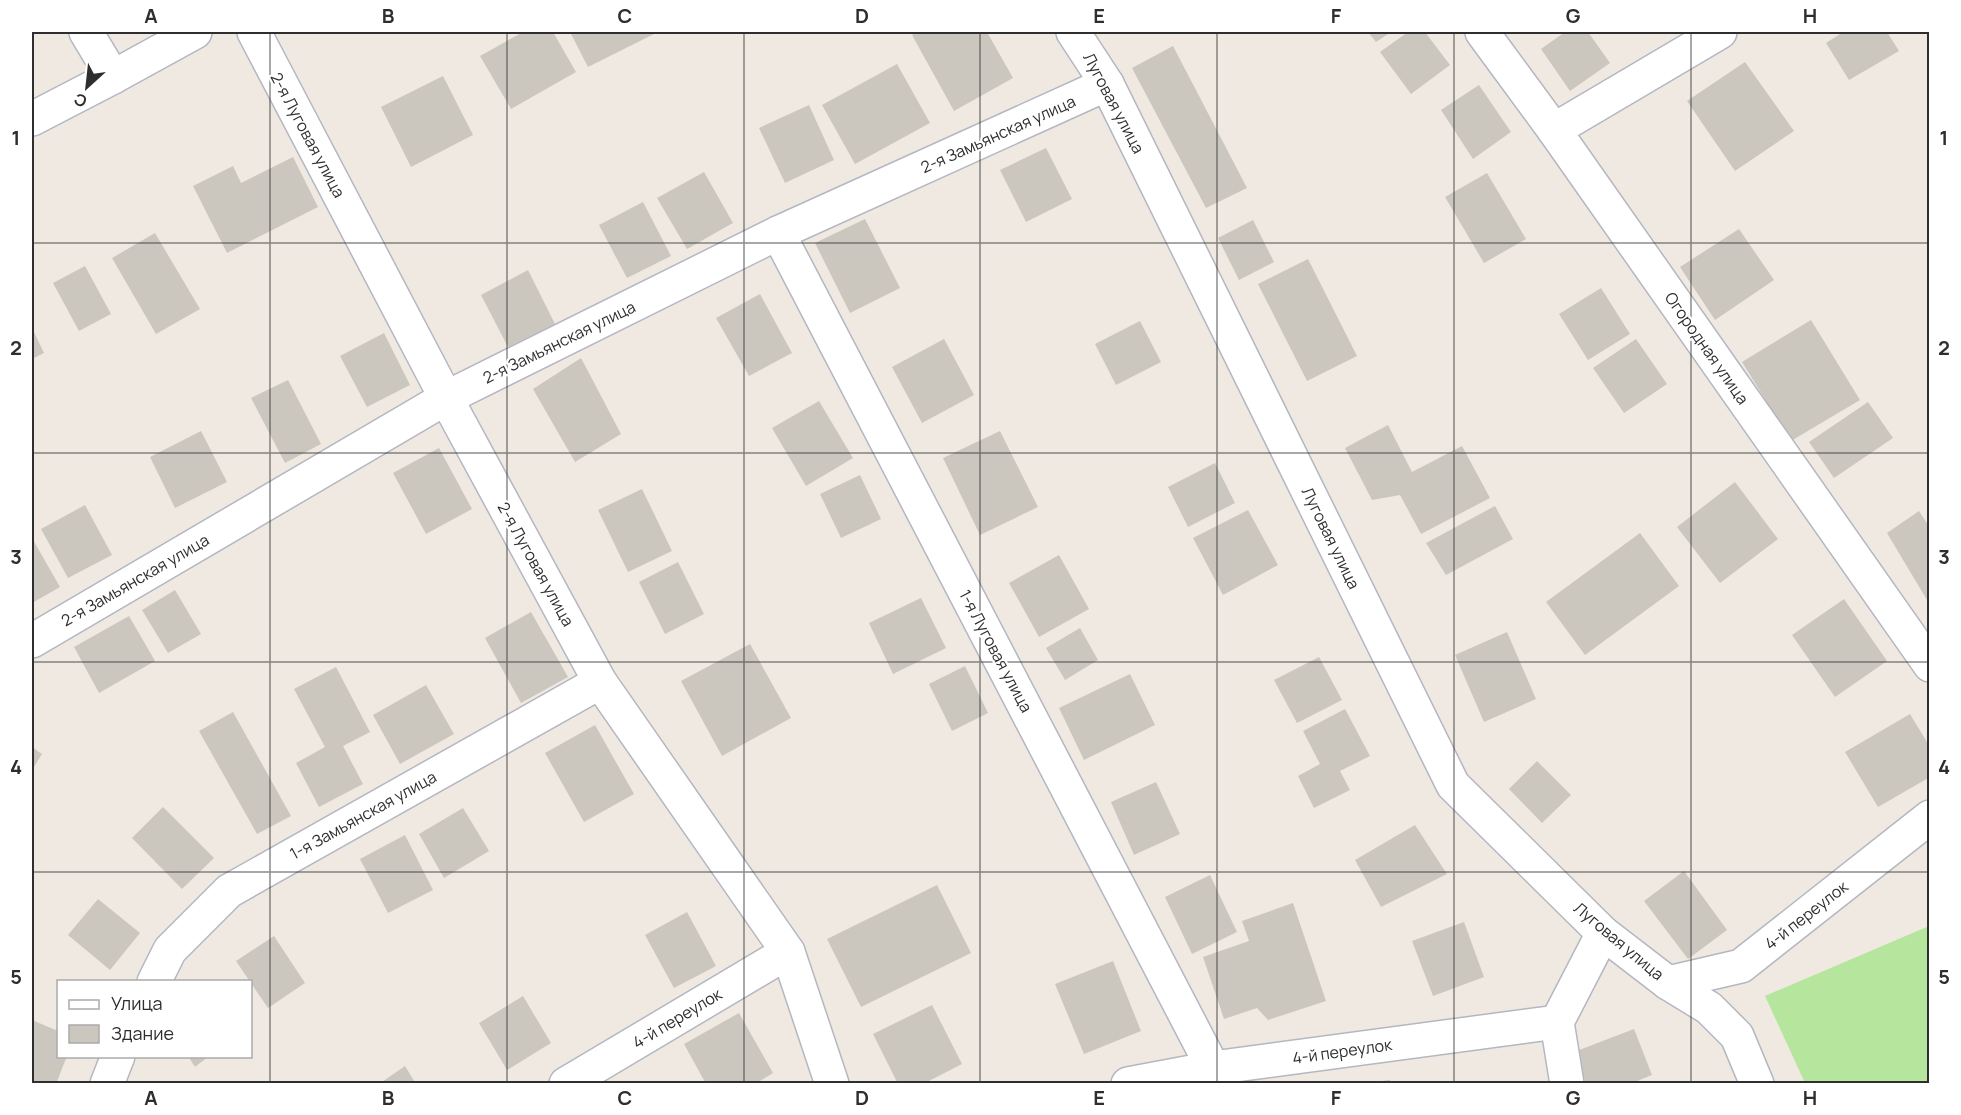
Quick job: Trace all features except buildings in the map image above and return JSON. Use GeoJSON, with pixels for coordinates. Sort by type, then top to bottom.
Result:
{"type":"FeatureCollection","features":[{"type":"Feature","properties":{"kind":"street"},"geometry":{"type":"LineString","coordinates":[[86,32],[113,77]]}},
{"type":"Feature","properties":{"kind":"street"},"geometry":{"type":"LineString","coordinates":[[32,119],[195,32]]}},
{"type":"Feature","properties":{"kind":"street","name":"2-я Луговая улица"},"geometry":{"type":"LineString","coordinates":[[254,32],[446,398],[600,682],[788,952],[832,1083]]}},
{"type":"Feature","properties":{"kind":"street","name":"Луговая улица"},"geometry":{"type":"LineString","coordinates":[[1073,32],[1107,84],[1453,785],[1603,933],[1668,983],[1709,1008],[1737,1036],[1757,1083]]}},
{"type":"Feature","properties":{"kind":"street","name":"Огородная улица"},"geometry":{"type":"LineString","coordinates":[[1482,32],[1554,130],[1929,665]]}},
{"type":"Feature","properties":{"kind":"street"},"geometry":{"type":"LineString","coordinates":[[1554,130],[1720,32]]}},
{"type":"Feature","properties":{"kind":"street","name":"2-я Замьянская улица"},"geometry":{"type":"LineString","coordinates":[[32,641],[446,398],[778,233],[1107,84]]}},
{"type":"Feature","properties":{"kind":"street","name":"1-я Луговая улица"},"geometry":{"type":"LineString","coordinates":[[778,233],[1214,1068]]}},
{"type":"Feature","properties":{"kind":"street","name":"1-я Замьянская улица"},"geometry":{"type":"LineString","coordinates":[[155,980],[170,950],[229,891],[600,682]]}},
{"type":"Feature","properties":{"kind":"street","name":"4-й переулок"},"geometry":{"type":"LineString","coordinates":[[1668,983],[1741,966],[1929,818]]}},
{"type":"Feature","properties":{"kind":"street"},"geometry":{"type":"LineString","coordinates":[[1567,1083],[1557,1022],[1603,933]]}},
{"type":"Feature","properties":{"kind":"street","name":"4-й переулок"},"geometry":{"type":"LineString","coordinates":[[566,1083],[788,952]]}},
{"type":"Feature","properties":{"kind":"street","name":"4-й переулок"},"geometry":{"type":"LineString","coordinates":[[1128,1083],[1214,1068],[1557,1022]]}},
{"type":"Feature","properties":{"kind":"street"},"geometry":{"type":"LineString","coordinates":[[107,1083],[117,1058]]}},
{"type":"Feature","properties":{"kind":"green space"},"geometry":{"type":"Polygon","coordinates":[[[1929,926],[1929,1083],[1805,1083],[1765,996],[1929,926]]]}}]}
